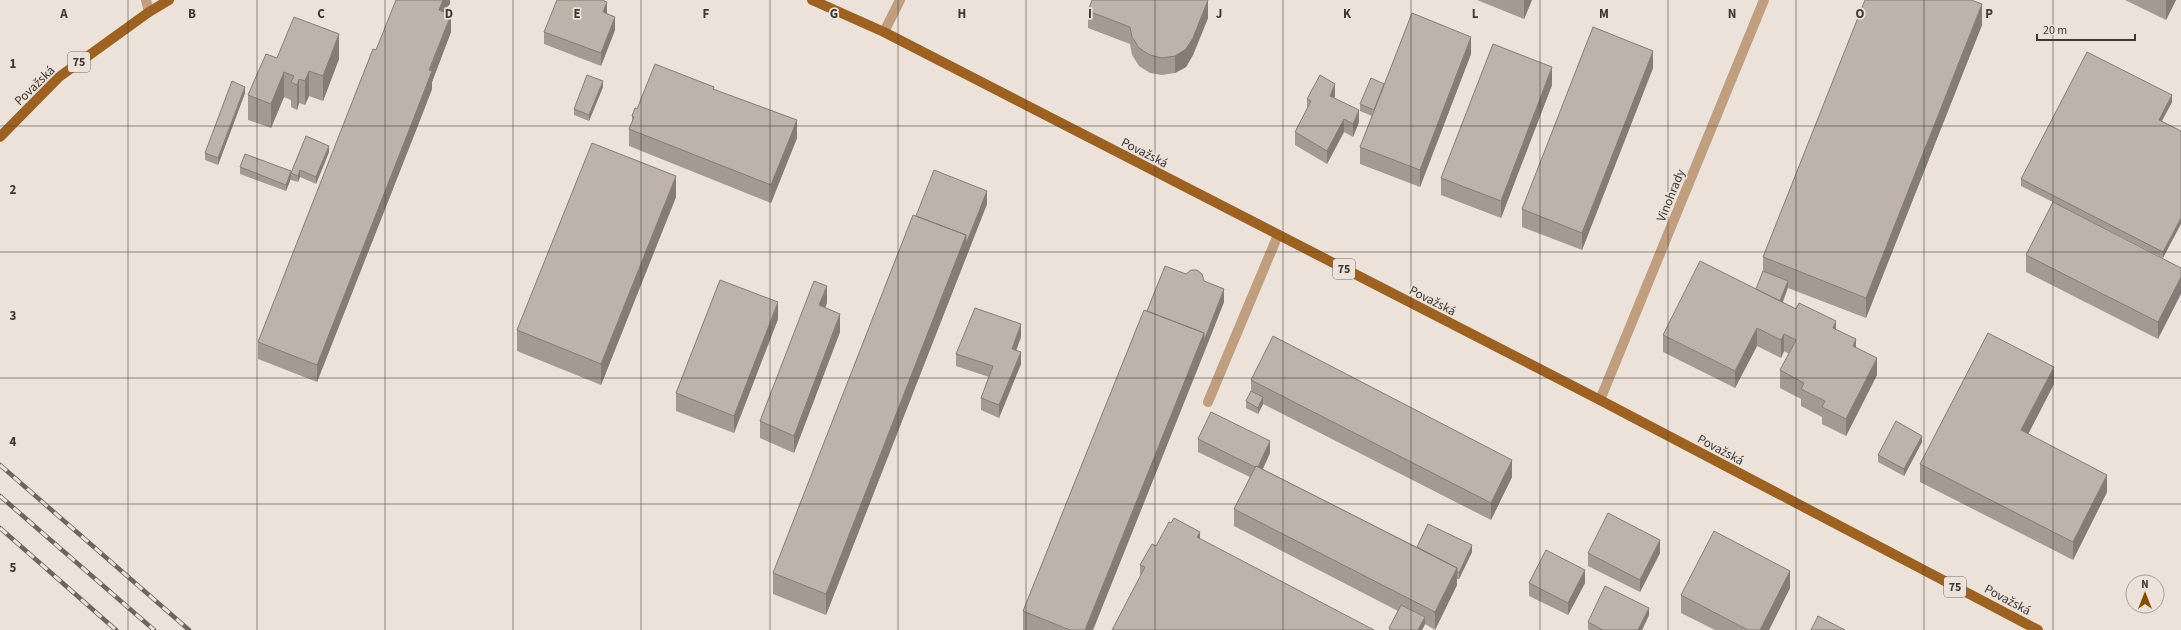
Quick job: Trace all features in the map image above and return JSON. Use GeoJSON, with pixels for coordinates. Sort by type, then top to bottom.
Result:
{"type":"FeatureCollection","features":[{"type":"Feature","properties":{"kind":"main road","name":"Považská"},"geometry":{"type":"LineString","coordinates":[[0,137],[59,77],[149,12],[169,0]]}},
{"type":"Feature","properties":{"kind":"main road","name":"Považská"},"geometry":{"type":"LineString","coordinates":[[812,0],[884,32],[1600,400],[2038,630]]}},
{"type":"Feature","properties":{"kind":"street"},"geometry":{"type":"LineString","coordinates":[[146,0],[149,12]]}},
{"type":"Feature","properties":{"kind":"street"},"geometry":{"type":"LineString","coordinates":[[884,32],[900,0]]}},
{"type":"Feature","properties":{"kind":"street","name":"Vinohrady"},"geometry":{"type":"LineString","coordinates":[[1600,400],[1764,0]]}},
{"type":"Feature","properties":{"kind":"street"},"geometry":{"type":"LineString","coordinates":[[1208,402],[1278,235]]}},
{"type":"Feature","properties":{"kind":"building"},"geometry":{"type":"Polygon","coordinates":[[[396,0],[443,0],[439,10],[451,15],[429,70],[432,71],[317,365],[258,342],[373,49],[376,50],[396,0]]]}},
{"type":"Feature","properties":{"kind":"building"},"geometry":{"type":"Polygon","coordinates":[[[557,0],[602,0],[607,2],[603,12],[615,17],[601,53],[544,32],[557,0]]]}},
{"type":"Feature","properties":{"kind":"building"},"geometry":{"type":"Polygon","coordinates":[[[1092,0],[1208,0],[1193,38],[1186,49],[1175,56],[1162,58],[1150,55],[1139,48],[1132,37],[1130,27],[1088,11],[1092,0]]]}},
{"type":"Feature","properties":{"kind":"building"},"geometry":{"type":"Polygon","coordinates":[[[1865,0],[1971,0],[1982,4],[1866,298],[1763,257],[1865,0]]]}},
{"type":"Feature","properties":{"kind":"building"},"geometry":{"type":"Polygon","coordinates":[[[1412,13],[1471,37],[1420,170],[1360,147],[1412,13]]]}},
{"type":"Feature","properties":{"kind":"building"},"geometry":{"type":"Polygon","coordinates":[[[294,17],[339,34],[323,76],[309,71],[305,81],[299,79],[297,85],[291,82],[294,76],[284,72],[271,104],[248,95],[266,54],[277,58],[294,17]]]}},
{"type":"Feature","properties":{"kind":"building"},"geometry":{"type":"Polygon","coordinates":[[[1593,27],[1653,51],[1582,233],[1522,209],[1593,27]]]}},
{"type":"Feature","properties":{"kind":"building"},"geometry":{"type":"Polygon","coordinates":[[[1493,44],[1552,67],[1501,201],[1441,178],[1493,44]]]}},
{"type":"Feature","properties":{"kind":"building"},"geometry":{"type":"Polygon","coordinates":[[[2087,52],[2172,95],[2159,120],[2181,131],[2181,218],[2163,252],[2021,179],[2087,52]]]}},
{"type":"Feature","properties":{"kind":"building"},"geometry":{"type":"Polygon","coordinates":[[[655,64],[714,87],[713,89],[797,120],[771,185],[629,129],[634,117],[632,116],[635,108],[637,109],[655,64]]]}},
{"type":"Feature","properties":{"kind":"building"},"geometry":{"type":"Polygon","coordinates":[[[587,75],[603,81],[589,115],[574,109],[587,75]]]}},
{"type":"Feature","properties":{"kind":"building"},"geometry":{"type":"Polygon","coordinates":[[[1320,75],[1335,84],[1330,96],[1359,110],[1353,124],[1344,119],[1327,151],[1295,132],[1311,101],[1307,99],[1320,75]]]}},
{"type":"Feature","properties":{"kind":"building"},"geometry":{"type":"Polygon","coordinates":[[[1371,78],[1384,84],[1374,110],[1360,104],[1371,78]]]}},
{"type":"Feature","properties":{"kind":"building"},"geometry":{"type":"Polygon","coordinates":[[[232,81],[245,87],[218,158],[205,153],[232,81]]]}},
{"type":"Feature","properties":{"kind":"building"},"geometry":{"type":"Polygon","coordinates":[[[306,136],[329,146],[316,177],[300,170],[298,176],[291,173],[306,136]]]}},
{"type":"Feature","properties":{"kind":"building"},"geometry":{"type":"Polygon","coordinates":[[[592,143],[676,176],[601,364],[517,330],[592,143]]]}},
{"type":"Feature","properties":{"kind":"building"},"geometry":{"type":"Polygon","coordinates":[[[245,154],[291,171],[286,185],[240,167],[245,154]]]}},
{"type":"Feature","properties":{"kind":"building"},"geometry":{"type":"Polygon","coordinates":[[[934,170],[987,191],[966,244],[966,235],[916,216],[934,170]]]}},
{"type":"Feature","properties":{"kind":"building"},"geometry":{"type":"Polygon","coordinates":[[[2053,202],[2181,268],[2181,277],[2158,322],[2026,255],[2053,202]]]}},
{"type":"Feature","properties":{"kind":"building"},"geometry":{"type":"Polygon","coordinates":[[[913,215],[966,235],[826,594],[773,573],[913,215]]]}},
{"type":"Feature","properties":{"kind":"building"},"geometry":{"type":"Polygon","coordinates":[[[1700,261],[1796,309],[1799,303],[1836,321],[1833,328],[1856,339],[1853,346],[1877,358],[1846,419],[1822,407],[1825,401],[1801,389],[1804,383],[1780,370],[1796,340],[1784,334],[1781,340],[1757,328],[1735,371],[1663,335],[1700,261]]]}},
{"type":"Feature","properties":{"kind":"building"},"geometry":{"type":"Polygon","coordinates":[[[1165,266],[1186,274],[1191,270],[1197,270],[1202,274],[1204,281],[1224,289],[1204,341],[1204,333],[1147,311],[1165,266]]]}},
{"type":"Feature","properties":{"kind":"building"},"geometry":{"type":"Polygon","coordinates":[[[1763,271],[1788,281],[1780,301],[1756,289],[1763,271]]]}},
{"type":"Feature","properties":{"kind":"building"},"geometry":{"type":"Polygon","coordinates":[[[720,280],[778,302],[734,416],[676,393],[720,280]]]}},
{"type":"Feature","properties":{"kind":"building"},"geometry":{"type":"Polygon","coordinates":[[[814,281],[827,286],[819,305],[840,314],[794,436],[760,421],[814,281]]]}},
{"type":"Feature","properties":{"kind":"building"},"geometry":{"type":"Polygon","coordinates":[[[975,308],[1021,324],[1012,349],[1021,352],[999,405],[981,398],[993,366],[956,354],[975,308]]]}},
{"type":"Feature","properties":{"kind":"building"},"geometry":{"type":"Polygon","coordinates":[[[1144,310],[1204,333],[1085,630],[1070,630],[1023,611],[1144,310]]]}},
{"type":"Feature","properties":{"kind":"building"},"geometry":{"type":"Polygon","coordinates":[[[1988,333],[2054,367],[2021,430],[2107,475],[2073,542],[1920,464],[1988,333]]]}},
{"type":"Feature","properties":{"kind":"building"},"geometry":{"type":"Polygon","coordinates":[[[1273,336],[1512,460],[1491,503],[1251,380],[1273,336]]]}},
{"type":"Feature","properties":{"kind":"building"},"geometry":{"type":"Polygon","coordinates":[[[1251,391],[1263,397],[1258,408],[1246,401],[1251,391]]]}},
{"type":"Feature","properties":{"kind":"building"},"geometry":{"type":"Polygon","coordinates":[[[1211,412],[1270,441],[1258,467],[1255,467],[1198,439],[1211,412]]]}},
{"type":"Feature","properties":{"kind":"building"},"geometry":{"type":"Polygon","coordinates":[[[1896,421],[1922,436],[1904,469],[1878,455],[1896,421]]]}},
{"type":"Feature","properties":{"kind":"building"},"geometry":{"type":"Polygon","coordinates":[[[1256,466],[1457,568],[1435,612],[1234,509],[1256,466]]]}},
{"type":"Feature","properties":{"kind":"building"},"geometry":{"type":"Polygon","coordinates":[[[1608,513],[1660,540],[1640,580],[1588,553],[1608,513]]]}},
{"type":"Feature","properties":{"kind":"building"},"geometry":{"type":"Polygon","coordinates":[[[1174,518],[1200,532],[1197,537],[1374,630],[1112,630],[1145,567],[1140,565],[1152,544],[1156,546],[1169,522],[1171,523],[1174,518]]]}},
{"type":"Feature","properties":{"kind":"building"},"geometry":{"type":"Polygon","coordinates":[[[1428,524],[1472,545],[1459,573],[1457,572],[1457,568],[1417,547],[1428,524]]]}},
{"type":"Feature","properties":{"kind":"building"},"geometry":{"type":"Polygon","coordinates":[[[1714,531],[1790,571],[1760,630],[1748,630],[1681,595],[1714,531]]]}},
{"type":"Feature","properties":{"kind":"building"},"geometry":{"type":"Polygon","coordinates":[[[1546,550],[1585,570],[1568,603],[1529,583],[1546,550]]]}},
{"type":"Feature","properties":{"kind":"building"},"geometry":{"type":"Polygon","coordinates":[[[1605,586],[1649,608],[1638,630],[1603,630],[1588,622],[1605,586]]]}},
{"type":"Feature","properties":{"kind":"building"},"geometry":{"type":"Polygon","coordinates":[[[1401,605],[1425,617],[1418,630],[1392,630],[1389,628],[1401,605]]]}},
{"type":"Feature","properties":{"kind":"building"},"geometry":{"type":"Polygon","coordinates":[[[1818,616],[1845,630],[1811,630],[1818,616]]]}},
{"type":"Feature","properties":{"kind":"railway"},"geometry":{"type":"LineString","coordinates":[[0,465],[189,630]]}},
{"type":"Feature","properties":{"kind":"railway"},"geometry":{"type":"LineString","coordinates":[[0,496],[154,630]]}},
{"type":"Feature","properties":{"kind":"railway"},"geometry":{"type":"LineString","coordinates":[[0,528],[116,630]]}}]}
